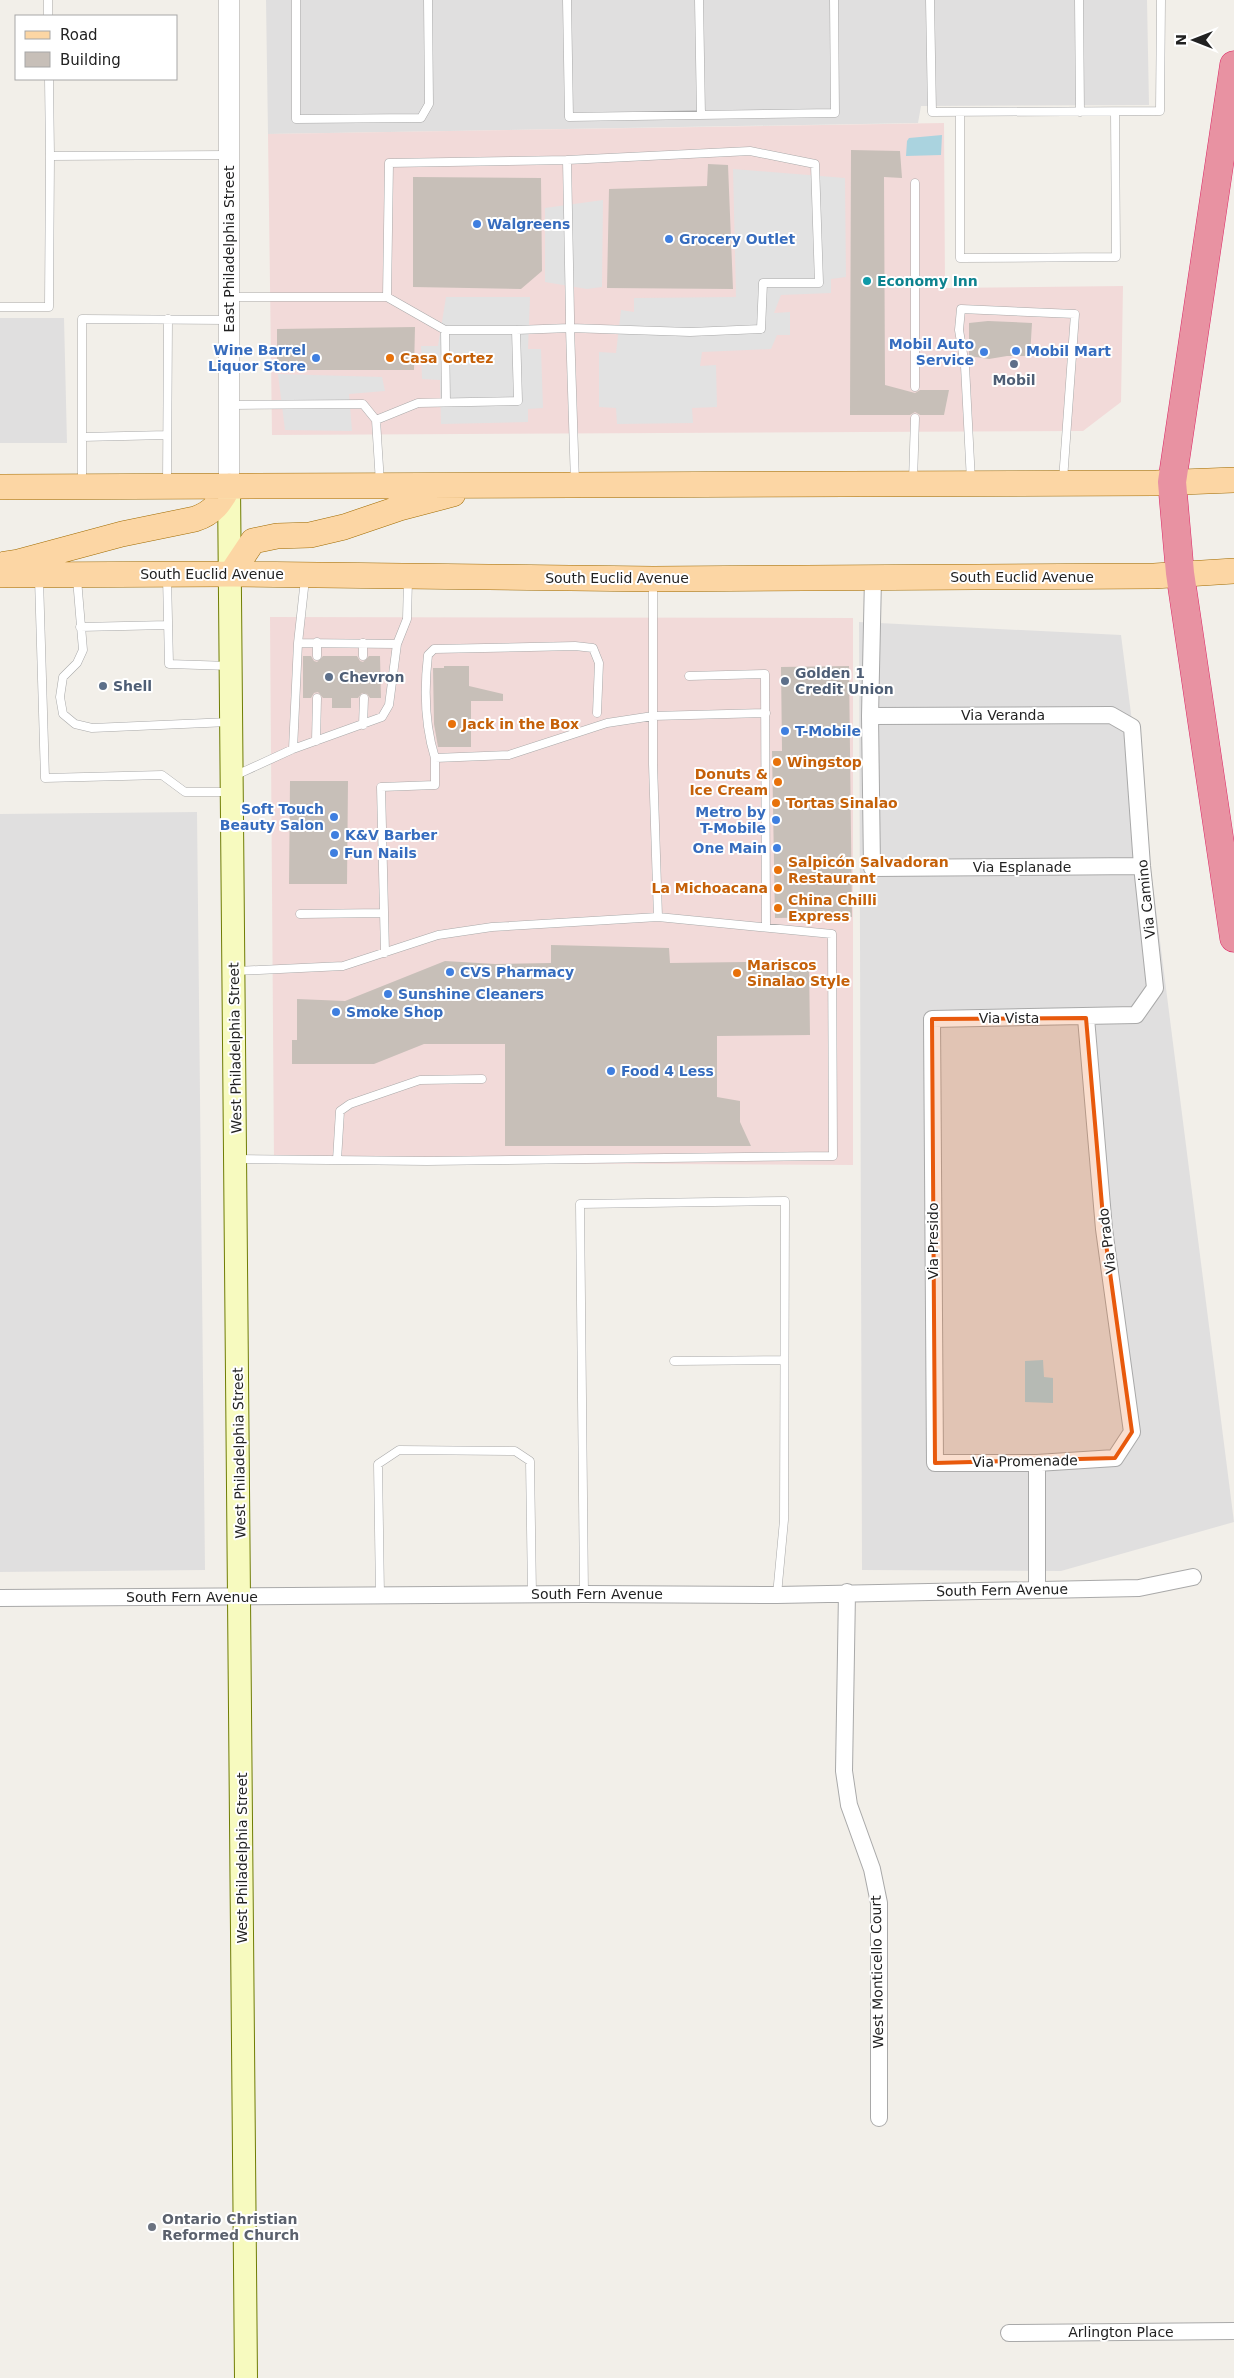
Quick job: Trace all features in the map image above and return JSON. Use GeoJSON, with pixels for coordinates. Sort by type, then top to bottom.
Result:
{"type":"FeatureCollection","features":[{"type":"Feature","properties":{"kind":"highway"},"geometry":{"type":"LineString","coordinates":[[1234,65],[1172,482],[1180,573],[1234,938]]}},
{"type":"Feature","properties":{"kind":"main road"},"geometry":{"type":"LineString","coordinates":[[0,487],[1062,483],[1234,480]]}},
{"type":"Feature","properties":{"kind":"main road"},"geometry":{"type":"LineString","coordinates":[[231,574],[248,546],[260,538],[310,534],[344,527],[444,496],[514,484]]}},
{"type":"Feature","properties":{"kind":"main road"},"geometry":{"type":"LineString","coordinates":[[0,564],[18,562],[122,534],[204,516],[218,506],[229,486]]}},
{"type":"Feature","properties":{"kind":"main road","name":"East Philadelphia Street"},"geometry":{"type":"LineString","coordinates":[[229,486],[230,527]]}},
{"type":"Feature","properties":{"kind":"main road","name":"West Philadelphia Street"},"geometry":{"type":"LineString","coordinates":[[230,527],[246,2378]]}},
{"type":"Feature","properties":{"kind":"main road","name":"South Euclid Avenue"},"geometry":{"type":"LineString","coordinates":[[0,575],[306,574],[653,579],[1154,576],[1234,571]]}},
{"type":"Feature","properties":{"kind":"street","name":"East Philadelphia Street"},"geometry":{"type":"LineString","coordinates":[[229,0],[229,486]]}},
{"type":"Feature","properties":{"kind":"street"},"geometry":{"type":"LineString","coordinates":[[870,716],[873,578]]}},
{"type":"Feature","properties":{"kind":"street","name":"Via Veranda"},"geometry":{"type":"LineString","coordinates":[[870,716],[1111,715],[1132,727]]}},
{"type":"Feature","properties":{"kind":"street","name":"Via Esplanade"},"geometry":{"type":"LineString","coordinates":[[870,716],[872,868],[1142,866]]}},
{"type":"Feature","properties":{"kind":"street","name":"Via Camino"},"geometry":{"type":"LineString","coordinates":[[1086,1018],[1136,1016],[1155,988],[1142,866],[1132,727]]}},
{"type":"Feature","properties":{"kind":"street","name":"Via Vista"},"geometry":{"type":"LineString","coordinates":[[932,1019],[1086,1018]]}},
{"type":"Feature","properties":{"kind":"street","name":"Via Prado"},"geometry":{"type":"LineString","coordinates":[[1086,1018],[1104,1229],[1132,1432],[1115,1458]]}},
{"type":"Feature","properties":{"kind":"street","name":"Via Presido"},"geometry":{"type":"LineString","coordinates":[[932,1019],[935,1463]]}},
{"type":"Feature","properties":{"kind":"street","name":"Via Promenade"},"geometry":{"type":"LineString","coordinates":[[935,1463],[1037,1463],[1115,1458]]}},
{"type":"Feature","properties":{"kind":"street"},"geometry":{"type":"LineString","coordinates":[[1037,1463],[1037,1590]]}},
{"type":"Feature","properties":{"kind":"street","name":"South Fern Avenue"},"geometry":{"type":"LineString","coordinates":[[0,1598],[532,1594],[777,1595],[847,1592],[1139,1588],[1194,1577]]}},
{"type":"Feature","properties":{"kind":"street","name":"West Monticello Court"},"geometry":{"type":"LineString","coordinates":[[847,1592],[844,1771],[849,1805],[872,1869],[879,1903],[879,2118]]}},
{"type":"Feature","properties":{"kind":"street","name":"Arlington Place"},"geometry":{"type":"LineString","coordinates":[[1009,2333],[1234,2331]]}},
{"type":"Feature","properties":{"kind":"lane"},"geometry":{"type":"LineString","coordinates":[[48,0],[48,15]]}},
{"type":"Feature","properties":{"kind":"lane"},"geometry":{"type":"LineString","coordinates":[[296,0],[296,119],[421,118],[429,104],[428,0]]}},
{"type":"Feature","properties":{"kind":"lane"},"geometry":{"type":"LineString","coordinates":[[566,0],[569,117],[835,113],[834,0]]}},
{"type":"Feature","properties":{"kind":"lane"},"geometry":{"type":"LineString","coordinates":[[699,0],[700,115]]}},
{"type":"Feature","properties":{"kind":"lane"},"geometry":{"type":"LineString","coordinates":[[930,0],[932,112],[1160,111],[1161,0]]}},
{"type":"Feature","properties":{"kind":"lane"},"geometry":{"type":"LineString","coordinates":[[1079,0],[1080,112]]}},
{"type":"Feature","properties":{"kind":"lane"},"geometry":{"type":"LineString","coordinates":[[0,307],[49,307],[49,80]]}},
{"type":"Feature","properties":{"kind":"lane"},"geometry":{"type":"LineString","coordinates":[[960,112],[960,258],[1116,257],[1115,112]]}},
{"type":"Feature","properties":{"kind":"lane"},"geometry":{"type":"LineString","coordinates":[[229,297],[387,297],[445,330],[570,328],[690,332],[761,329],[763,284],[819,283],[816,164],[750,151],[568,160],[389,163],[387,297]]}},
{"type":"Feature","properties":{"kind":"lane"},"geometry":{"type":"LineString","coordinates":[[50,156],[229,155]]}},
{"type":"Feature","properties":{"kind":"lane"},"geometry":{"type":"LineString","coordinates":[[568,160],[570,328],[575,484]]}},
{"type":"Feature","properties":{"kind":"lane"},"geometry":{"type":"LineString","coordinates":[[915,183],[915,387]]}},
{"type":"Feature","properties":{"kind":"lane"},"geometry":{"type":"LineString","coordinates":[[971,483],[965,366],[959,330],[960,309],[1075,314],[1062,483]]}},
{"type":"Feature","properties":{"kind":"lane"},"geometry":{"type":"LineString","coordinates":[[82,486],[82,319],[229,320]]}},
{"type":"Feature","properties":{"kind":"lane"},"geometry":{"type":"LineString","coordinates":[[167,486],[168,319]]}},
{"type":"Feature","properties":{"kind":"lane"},"geometry":{"type":"LineString","coordinates":[[445,330],[446,402]]}},
{"type":"Feature","properties":{"kind":"lane"},"geometry":{"type":"LineString","coordinates":[[376,420],[418,403],[518,401],[516,330]]}},
{"type":"Feature","properties":{"kind":"lane"},"geometry":{"type":"LineString","coordinates":[[229,405],[363,404],[376,420],[380,485]]}},
{"type":"Feature","properties":{"kind":"lane"},"geometry":{"type":"LineString","coordinates":[[913,483],[915,418]]}},
{"type":"Feature","properties":{"kind":"lane"},"geometry":{"type":"LineString","coordinates":[[82,437],[168,435]]}},
{"type":"Feature","properties":{"kind":"lane"},"geometry":{"type":"LineString","coordinates":[[77,574],[83,650],[77,663],[63,677],[60,697],[63,714],[75,724],[92,728],[130,728],[232,722]]}},
{"type":"Feature","properties":{"kind":"lane"},"geometry":{"type":"LineString","coordinates":[[167,574],[169,664],[232,666]]}},
{"type":"Feature","properties":{"kind":"lane"},"geometry":{"type":"LineString","coordinates":[[293,749],[298,643],[306,574]]}},
{"type":"Feature","properties":{"kind":"lane"},"geometry":{"type":"LineString","coordinates":[[39,575],[45,778],[162,775],[185,792],[232,784],[293,749],[382,717],[389,705],[397,644],[407,619],[408,576]]}},
{"type":"Feature","properties":{"kind":"lane"},"geometry":{"type":"LineString","coordinates":[[653,579],[653,716],[658,917]]}},
{"type":"Feature","properties":{"kind":"lane"},"geometry":{"type":"LineString","coordinates":[[80,627],[168,625]]}},
{"type":"Feature","properties":{"kind":"lane"},"geometry":{"type":"LineString","coordinates":[[317,642],[317,656]]}},
{"type":"Feature","properties":{"kind":"lane"},"geometry":{"type":"LineString","coordinates":[[298,643],[397,644]]}},
{"type":"Feature","properties":{"kind":"lane"},"geometry":{"type":"LineString","coordinates":[[363,643],[363,656]]}},
{"type":"Feature","properties":{"kind":"lane"},"geometry":{"type":"LineString","coordinates":[[385,953],[381,787],[435,785],[435,758],[428,736],[426,668],[428,655],[434,649],[575,646],[593,648],[599,663],[597,713]]}},
{"type":"Feature","properties":{"kind":"lane"},"geometry":{"type":"LineString","coordinates":[[689,676],[765,674],[766,928]]}},
{"type":"Feature","properties":{"kind":"lane"},"geometry":{"type":"LineString","coordinates":[[316,741],[317,698]]}},
{"type":"Feature","properties":{"kind":"lane"},"geometry":{"type":"LineString","coordinates":[[363,725],[364,698]]}},
{"type":"Feature","properties":{"kind":"lane"},"geometry":{"type":"LineString","coordinates":[[435,758],[509,755],[606,723],[653,716],[766,713]]}},
{"type":"Feature","properties":{"kind":"lane"},"geometry":{"type":"LineString","coordinates":[[300,914],[384,913]]}},
{"type":"Feature","properties":{"kind":"lane"},"geometry":{"type":"LineString","coordinates":[[234,971],[344,966],[438,935],[474,930],[658,917],[832,934],[833,1156],[427,1161],[236,1159]]}},
{"type":"Feature","properties":{"kind":"lane"},"geometry":{"type":"LineString","coordinates":[[337,1160],[340,1111],[350,1104],[420,1080],[482,1079]]}},
{"type":"Feature","properties":{"kind":"lane"},"geometry":{"type":"LineString","coordinates":[[584,1594],[580,1204],[785,1201],[783,1360],[784,1520],[777,1595]]}},
{"type":"Feature","properties":{"kind":"lane"},"geometry":{"type":"LineString","coordinates":[[674,1361],[783,1360]]}},
{"type":"Feature","properties":{"kind":"lane"},"geometry":{"type":"LineString","coordinates":[[380,1596],[378,1464],[399,1450],[515,1451],[530,1461],[532,1594]]}},
{"type":"Feature","properties":{"kind":"highlighted area"},"geometry":{"type":"Polygon","coordinates":[[[1086,1018],[1104,1229],[1132,1432],[1115,1458],[935,1463],[932,1019],[1086,1018]]]}},
{"type":"Feature","properties":{"kind":"shaded area"},"geometry":{"type":"Polygon","coordinates":[[[266,0],[1147,0],[1149,105],[921,106],[918,123],[268,134],[266,0]]]}},
{"type":"Feature","properties":{"kind":"shaded area"},"geometry":{"type":"Polygon","coordinates":[[[944,123],[945,288],[1123,286],[1121,402],[1083,431],[272,435],[268,134],[944,123]]]}},
{"type":"Feature","properties":{"kind":"shaded area"},"geometry":{"type":"Polygon","coordinates":[[[733,169],[845,178],[846,277],[831,279],[831,293],[781,295],[774,313],[790,312],[790,335],[777,335],[771,349],[702,352],[700,366],[716,365],[717,407],[692,408],[693,423],[617,424],[616,408],[599,407],[599,352],[616,353],[621,310],[634,312],[634,298],[736,297],[733,169]]]}},
{"type":"Feature","properties":{"kind":"shaded area"},"geometry":{"type":"Polygon","coordinates":[[[603,200],[602,287],[587,289],[545,282],[545,208],[603,200]]]}},
{"type":"Feature","properties":{"kind":"shaded area"},"geometry":{"type":"Polygon","coordinates":[[[446,297],[530,297],[528,349],[541,349],[543,408],[528,409],[528,422],[441,424],[440,380],[422,379],[421,346],[438,346],[446,297]]]}},
{"type":"Feature","properties":{"kind":"shaded area"},"geometry":{"type":"Polygon","coordinates":[[[0,318],[64,318],[67,443],[0,443],[0,318]]]}},
{"type":"Feature","properties":{"kind":"shaded area"},"geometry":{"type":"Polygon","coordinates":[[[278,374],[382,377],[385,391],[349,394],[352,431],[285,430],[278,374]]]}},
{"type":"Feature","properties":{"kind":"shaded area"},"geometry":{"type":"Polygon","coordinates":[[[270,617],[853,618],[853,1165],[274,1162],[270,617]]]}},
{"type":"Feature","properties":{"kind":"shaded area"},"geometry":{"type":"Polygon","coordinates":[[[859,622],[1121,635],[1234,1522],[1061,1571],[862,1570],[859,622]]]}},
{"type":"Feature","properties":{"kind":"shaded area"},"geometry":{"type":"Polygon","coordinates":[[[197,812],[205,1570],[0,1572],[0,814],[197,812]]]}},
{"type":"Feature","properties":{"kind":"water"},"geometry":{"type":"Polygon","coordinates":[[[942,135],[941,155],[906,156],[909,138],[942,135]]]}},
{"type":"Feature","properties":{"kind":"water"},"geometry":{"type":"Polygon","coordinates":[[[1043,1360],[1044,1377],[1053,1378],[1053,1403],[1025,1402],[1025,1361],[1043,1360]]]}},
{"type":"Feature","properties":{"kind":"building","name":"Economy Inn"},"geometry":{"type":"Polygon","coordinates":[[[851,150],[900,151],[902,178],[884,177],[885,385],[915,393],[920,390],[949,390],[944,415],[920,415],[915,412],[910,415],[850,415],[851,150]]]}},
{"type":"Feature","properties":{"kind":"building","name":"Grocery Outlet"},"geometry":{"type":"Polygon","coordinates":[[[708,164],[728,165],[733,289],[607,288],[609,189],[707,186],[708,164]]]}},
{"type":"Feature","properties":{"kind":"building","name":"Walgreens"},"geometry":{"type":"Polygon","coordinates":[[[413,177],[541,178],[542,271],[521,289],[413,287],[413,177]]]}},
{"type":"Feature","properties":{"kind":"building"},"geometry":{"type":"Polygon","coordinates":[[[988,321],[1032,323],[1030,356],[1007,356],[989,359],[969,356],[969,323],[988,321]]]}},
{"type":"Feature","properties":{"kind":"building"},"geometry":{"type":"Polygon","coordinates":[[[415,327],[414,370],[277,370],[277,329],[415,327]]]}},
{"type":"Feature","properties":{"kind":"building"},"geometry":{"type":"Polygon","coordinates":[[[303,656],[311,656],[317,662],[323,656],[357,656],[363,662],[369,656],[380,656],[381,698],[370,698],[367,694],[362,693],[358,698],[351,698],[351,708],[332,708],[332,698],[323,698],[318,692],[314,693],[311,698],[303,698],[303,656]]]}},
{"type":"Feature","properties":{"kind":"building","name":"Jack in the Box"},"geometry":{"type":"Polygon","coordinates":[[[444,666],[469,666],[469,686],[503,694],[503,701],[471,701],[471,747],[438,747],[434,724],[433,668],[444,668],[444,666]]]}},
{"type":"Feature","properties":{"kind":"building"},"geometry":{"type":"Polygon","coordinates":[[[849,666],[852,917],[775,918],[772,751],[782,751],[781,667],[849,666]]]}},
{"type":"Feature","properties":{"kind":"building"},"geometry":{"type":"Polygon","coordinates":[[[290,781],[348,781],[347,884],[289,884],[290,781]]]}},
{"type":"Feature","properties":{"kind":"building","name":"Food 4 Less"},"geometry":{"type":"Polygon","coordinates":[[[551,945],[669,948],[670,963],[809,961],[810,1035],[717,1036],[717,1097],[740,1101],[740,1122],[751,1146],[505,1146],[505,1044],[424,1044],[374,1064],[292,1064],[292,1040],[297,1040],[297,999],[345,1001],[445,961],[495,964],[551,963],[551,945]]]}},
{"type":"Feature","properties":{"kind":"place","name":"Walgreens"},"geometry":{"type":"Point","coordinates":[477,224]}},
{"type":"Feature","properties":{"kind":"place","name":"Grocery Outlet"},"geometry":{"type":"Point","coordinates":[669,239]}},
{"type":"Feature","properties":{"kind":"place","name":"Economy Inn"},"geometry":{"type":"Point","coordinates":[867,281]}},
{"type":"Feature","properties":{"kind":"place","name":"Mobil Mart"},"geometry":{"type":"Point","coordinates":[1016,351]}},
{"type":"Feature","properties":{"kind":"place","name":"Mobil Auto Service"},"geometry":{"type":"Point","coordinates":[984,352]}},
{"type":"Feature","properties":{"kind":"place","name":"Wine Barrel Liquor Store"},"geometry":{"type":"Point","coordinates":[316,358]}},
{"type":"Feature","properties":{"kind":"place","name":"Casa Cortez"},"geometry":{"type":"Point","coordinates":[390,358]}},
{"type":"Feature","properties":{"kind":"place","name":"Mobil"},"geometry":{"type":"Point","coordinates":[1014,364]}},
{"type":"Feature","properties":{"kind":"place","name":"Chevron"},"geometry":{"type":"Point","coordinates":[329,677]}},
{"type":"Feature","properties":{"kind":"place","name":"Golden 1 Credit Union"},"geometry":{"type":"Point","coordinates":[785,681]}},
{"type":"Feature","properties":{"kind":"place","name":"Shell"},"geometry":{"type":"Point","coordinates":[103,686]}},
{"type":"Feature","properties":{"kind":"place","name":"Jack in the Box"},"geometry":{"type":"Point","coordinates":[452,724]}},
{"type":"Feature","properties":{"kind":"place","name":"T-Mobile"},"geometry":{"type":"Point","coordinates":[785,731]}},
{"type":"Feature","properties":{"kind":"place","name":"Wingstop"},"geometry":{"type":"Point","coordinates":[777,762]}},
{"type":"Feature","properties":{"kind":"place","name":"Donuts & Ice Cream"},"geometry":{"type":"Point","coordinates":[778,782]}},
{"type":"Feature","properties":{"kind":"place","name":"Tortas Sinalao"},"geometry":{"type":"Point","coordinates":[776,803]}},
{"type":"Feature","properties":{"kind":"place","name":"Soft Touch Beauty Salon"},"geometry":{"type":"Point","coordinates":[334,817]}},
{"type":"Feature","properties":{"kind":"place","name":"Metro by T-Mobile"},"geometry":{"type":"Point","coordinates":[776,820]}},
{"type":"Feature","properties":{"kind":"place","name":"K&V Barber"},"geometry":{"type":"Point","coordinates":[335,835]}},
{"type":"Feature","properties":{"kind":"place","name":"One Main"},"geometry":{"type":"Point","coordinates":[777,848]}},
{"type":"Feature","properties":{"kind":"place","name":"Fun Nails"},"geometry":{"type":"Point","coordinates":[334,853]}},
{"type":"Feature","properties":{"kind":"place","name":"Salpicón Salvadoran Restaurant"},"geometry":{"type":"Point","coordinates":[778,870]}},
{"type":"Feature","properties":{"kind":"place","name":"La Michoacana"},"geometry":{"type":"Point","coordinates":[778,888]}},
{"type":"Feature","properties":{"kind":"place","name":"China Chilli Express"},"geometry":{"type":"Point","coordinates":[778,908]}},
{"type":"Feature","properties":{"kind":"place","name":"CVS Pharmacy"},"geometry":{"type":"Point","coordinates":[450,972]}},
{"type":"Feature","properties":{"kind":"place","name":"Mariscos Sinalao Style"},"geometry":{"type":"Point","coordinates":[737,973]}},
{"type":"Feature","properties":{"kind":"place","name":"Sunshine Cleaners"},"geometry":{"type":"Point","coordinates":[388,994]}},
{"type":"Feature","properties":{"kind":"place","name":"Smoke Shop"},"geometry":{"type":"Point","coordinates":[336,1012]}},
{"type":"Feature","properties":{"kind":"place","name":"Food 4 Less"},"geometry":{"type":"Point","coordinates":[611,1071]}},
{"type":"Feature","properties":{"kind":"place","name":"Ontario Christian Reformed Church"},"geometry":{"type":"Point","coordinates":[152,2227]}}]}
